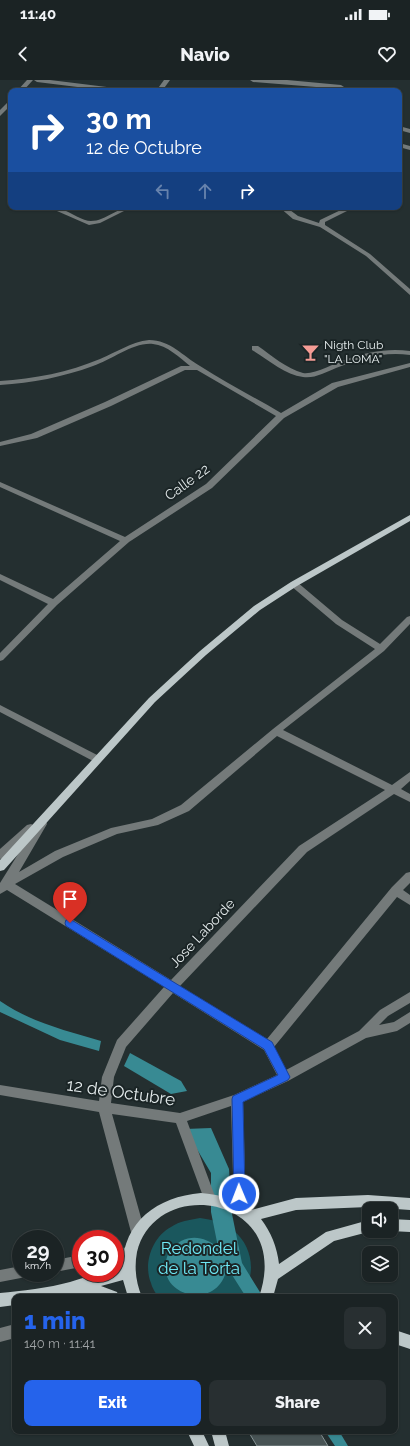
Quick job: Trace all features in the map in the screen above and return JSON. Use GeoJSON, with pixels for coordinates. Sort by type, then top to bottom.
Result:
{"type":"FeatureCollection","features":[{"type":"Feature","properties":{"kind":"main road"},"geometry":{"type":"LineString","coordinates":[[0,867],[152,700],[203,653],[257,608],[294,584],[410,518]]}},
{"type":"Feature","properties":{"kind":"main road"},"geometry":{"type":"LineString","coordinates":[[134,1294],[128,1272],[129,1253],[138,1232],[153,1215],[170,1205],[189,1199],[210,1199],[229,1204],[245,1213],[264,1233],[272,1253],[273,1275],[267,1294]]}},
{"type":"Feature","properties":{"kind":"main road"},"geometry":{"type":"LineString","coordinates":[[245,1213],[296,1204],[368,1201],[410,1204]]}},
{"type":"Feature","properties":{"kind":"main road"},"geometry":{"type":"LineString","coordinates":[[398,1225],[410,1226]]}},
{"type":"Feature","properties":{"kind":"main road"},"geometry":{"type":"LineString","coordinates":[[273,1275],[331,1236],[362,1228]]}},
{"type":"Feature","properties":{"kind":"main road"},"geometry":{"type":"LineString","coordinates":[[61,1291],[128,1272]]}},
{"type":"Feature","properties":{"kind":"main road"},"geometry":{"type":"LineString","coordinates":[[41,1294],[73,1288],[98,1291],[105,1294]]}},
{"type":"Feature","properties":{"kind":"main road"},"geometry":{"type":"LineString","coordinates":[[0,1300],[12,1298]]}},
{"type":"Feature","properties":{"kind":"main road"},"geometry":{"type":"LineString","coordinates":[[398,1338],[410,1342]]}},
{"type":"Feature","properties":{"kind":"main road"},"geometry":{"type":"LineString","coordinates":[[196,1434],[202,1446]]}},
{"type":"Feature","properties":{"kind":"main road"},"geometry":{"type":"LineString","coordinates":[[219,1434],[222,1446]]}},
{"type":"Feature","properties":{"kind":"street"},"geometry":{"type":"LineString","coordinates":[[23,88],[30,80]]}},
{"type":"Feature","properties":{"kind":"street"},"geometry":{"type":"LineString","coordinates":[[37,80],[99,88]]}},
{"type":"Feature","properties":{"kind":"street"},"geometry":{"type":"LineString","coordinates":[[253,80],[283,81],[333,88]]}},
{"type":"Feature","properties":{"kind":"street"},"geometry":{"type":"LineString","coordinates":[[0,114],[8,102]]}},
{"type":"Feature","properties":{"kind":"street"},"geometry":{"type":"LineString","coordinates":[[59,210],[89,223],[98,222],[122,210]]}},
{"type":"Feature","properties":{"kind":"street"},"geometry":{"type":"LineString","coordinates":[[285,210],[289,214],[304,221],[322,226],[368,255],[410,293]]}},
{"type":"Feature","properties":{"kind":"street"},"geometry":{"type":"LineString","coordinates":[[322,226],[322,221],[346,210]]}},
{"type":"Feature","properties":{"kind":"street"},"geometry":{"type":"LineString","coordinates":[[0,383],[76,370],[144,342],[158,342],[198,368],[281,416]]}},
{"type":"Feature","properties":{"kind":"street"},"geometry":{"type":"LineString","coordinates":[[255,348],[295,372],[304,375],[313,374],[364,356],[401,351],[410,353]]}},
{"type":"Feature","properties":{"kind":"street","name":"Calle 22"},"geometry":{"type":"LineString","coordinates":[[0,658],[54,603],[126,540],[209,486],[281,416],[335,385],[410,365]]}},
{"type":"Feature","properties":{"kind":"street"},"geometry":{"type":"LineString","coordinates":[[0,444],[34,436],[108,404],[178,370],[198,368]]}},
{"type":"Feature","properties":{"kind":"street"},"geometry":{"type":"LineString","coordinates":[[0,484],[126,540]]}},
{"type":"Feature","properties":{"kind":"street"},"geometry":{"type":"LineString","coordinates":[[0,577],[54,603]]}},
{"type":"Feature","properties":{"kind":"street"},"geometry":{"type":"LineString","coordinates":[[294,584],[339,622],[381,649]]}},
{"type":"Feature","properties":{"kind":"street"},"geometry":{"type":"LineString","coordinates":[[3,887],[59,854],[115,831],[154,822],[185,808],[276,730],[381,649],[410,619]]}},
{"type":"Feature","properties":{"kind":"street"},"geometry":{"type":"LineString","coordinates":[[0,708],[97,759]]}},
{"type":"Feature","properties":{"kind":"street"},"geometry":{"type":"LineString","coordinates":[[276,730],[410,798]]}},
{"type":"Feature","properties":{"kind":"street","name":"Jose Laborde"},"geometry":{"type":"LineString","coordinates":[[138,1232],[104,1108],[108,1077],[121,1044],[172,986],[303,849],[394,789],[410,776]]}},
{"type":"Feature","properties":{"kind":"street"},"geometry":{"type":"LineString","coordinates":[[3,887],[48,814]]}},
{"type":"Feature","properties":{"kind":"street"},"geometry":{"type":"LineString","coordinates":[[0,855],[48,814]]}},
{"type":"Feature","properties":{"kind":"street"},"geometry":{"type":"LineString","coordinates":[[268,1046],[396,890],[410,876]]}},
{"type":"Feature","properties":{"kind":"street"},"geometry":{"type":"LineString","coordinates":[[3,887],[172,986],[268,1046],[284,1077]]}},
{"type":"Feature","properties":{"kind":"street"},"geometry":{"type":"LineString","coordinates":[[396,890],[410,901]]}},
{"type":"Feature","properties":{"kind":"street","name":"12 de Octubre"},"geometry":{"type":"LineString","coordinates":[[0,1090],[104,1108],[180,1118],[237,1099],[284,1077],[362,1034],[384,1013],[410,997]]}},
{"type":"Feature","properties":{"kind":"street","name":"12 de Octubre"},"geometry":{"type":"LineString","coordinates":[[362,1034],[396,1026],[410,1017]]}},
{"type":"Feature","properties":{"kind":"street"},"geometry":{"type":"LineString","coordinates":[[237,1099],[245,1213]]}},
{"type":"Feature","properties":{"kind":"street"},"geometry":{"type":"LineString","coordinates":[[180,1118],[210,1199]]}},
{"type":"Feature","properties":{"kind":"street"},"geometry":{"type":"LineString","coordinates":[[124,1254],[129,1253]]}},
{"type":"Feature","properties":{"kind":"street"},"geometry":{"type":"LineString","coordinates":[[0,1276],[12,1274]]}},
{"type":"Feature","properties":{"kind":"street"},"geometry":{"type":"LineString","coordinates":[[0,1334],[12,1332]]}},
{"type":"Feature","properties":{"kind":"green space","name":"Redondel de la Torta"},"geometry":{"type":"Polygon","coordinates":[[[200,1218],[217,1222],[229,1227],[240,1237],[249,1253],[251,1262],[249,1280],[242,1294],[156,1294],[153,1289],[148,1268],[154,1244],[164,1231],[178,1223],[200,1218]]]}},
{"type":"Feature","properties":{"kind":"shaded area"},"geometry":{"type":"Polygon","coordinates":[[[0,1001],[36,1020],[101,1041],[99,1051],[60,1040],[0,1012],[0,1001]]]}},
{"type":"Feature","properties":{"kind":"shaded area"},"geometry":{"type":"Polygon","coordinates":[[[130,1053],[181,1081],[187,1091],[171,1094],[124,1066],[130,1053]]]}},
{"type":"Feature","properties":{"kind":"shaded area"},"geometry":{"type":"Polygon","coordinates":[[[211,1128],[229,1169],[232,1214],[242,1263],[261,1294],[244,1294],[227,1267],[222,1281],[213,1290],[204,1294],[190,1294],[178,1290],[170,1282],[166,1271],[167,1257],[172,1248],[181,1241],[191,1238],[201,1238],[218,1247],[211,1212],[211,1173],[185,1129],[211,1128]]]}},
{"type":"Feature","properties":{"kind":"shaded area"},"geometry":{"type":"Polygon","coordinates":[[[327,1434],[341,1434],[348,1446],[335,1446],[327,1434]]]}},
{"type":"Feature","properties":{"kind":"building"},"geometry":{"type":"Polygon","coordinates":[[[250,1434],[321,1434],[328,1446],[257,1446],[250,1434]]]}},
{"type":"Feature","properties":{"kind":"place","name":"Nigth Club \"LA LOMA\""},"geometry":{"type":"Point","coordinates":[311,352]}},
{"type":"Feature","properties":{"kind":"route"},"geometry":{"type":"LineString","coordinates":[[70,923],[268,1046],[284,1077],[237,1099],[239,1194]]}}]}
